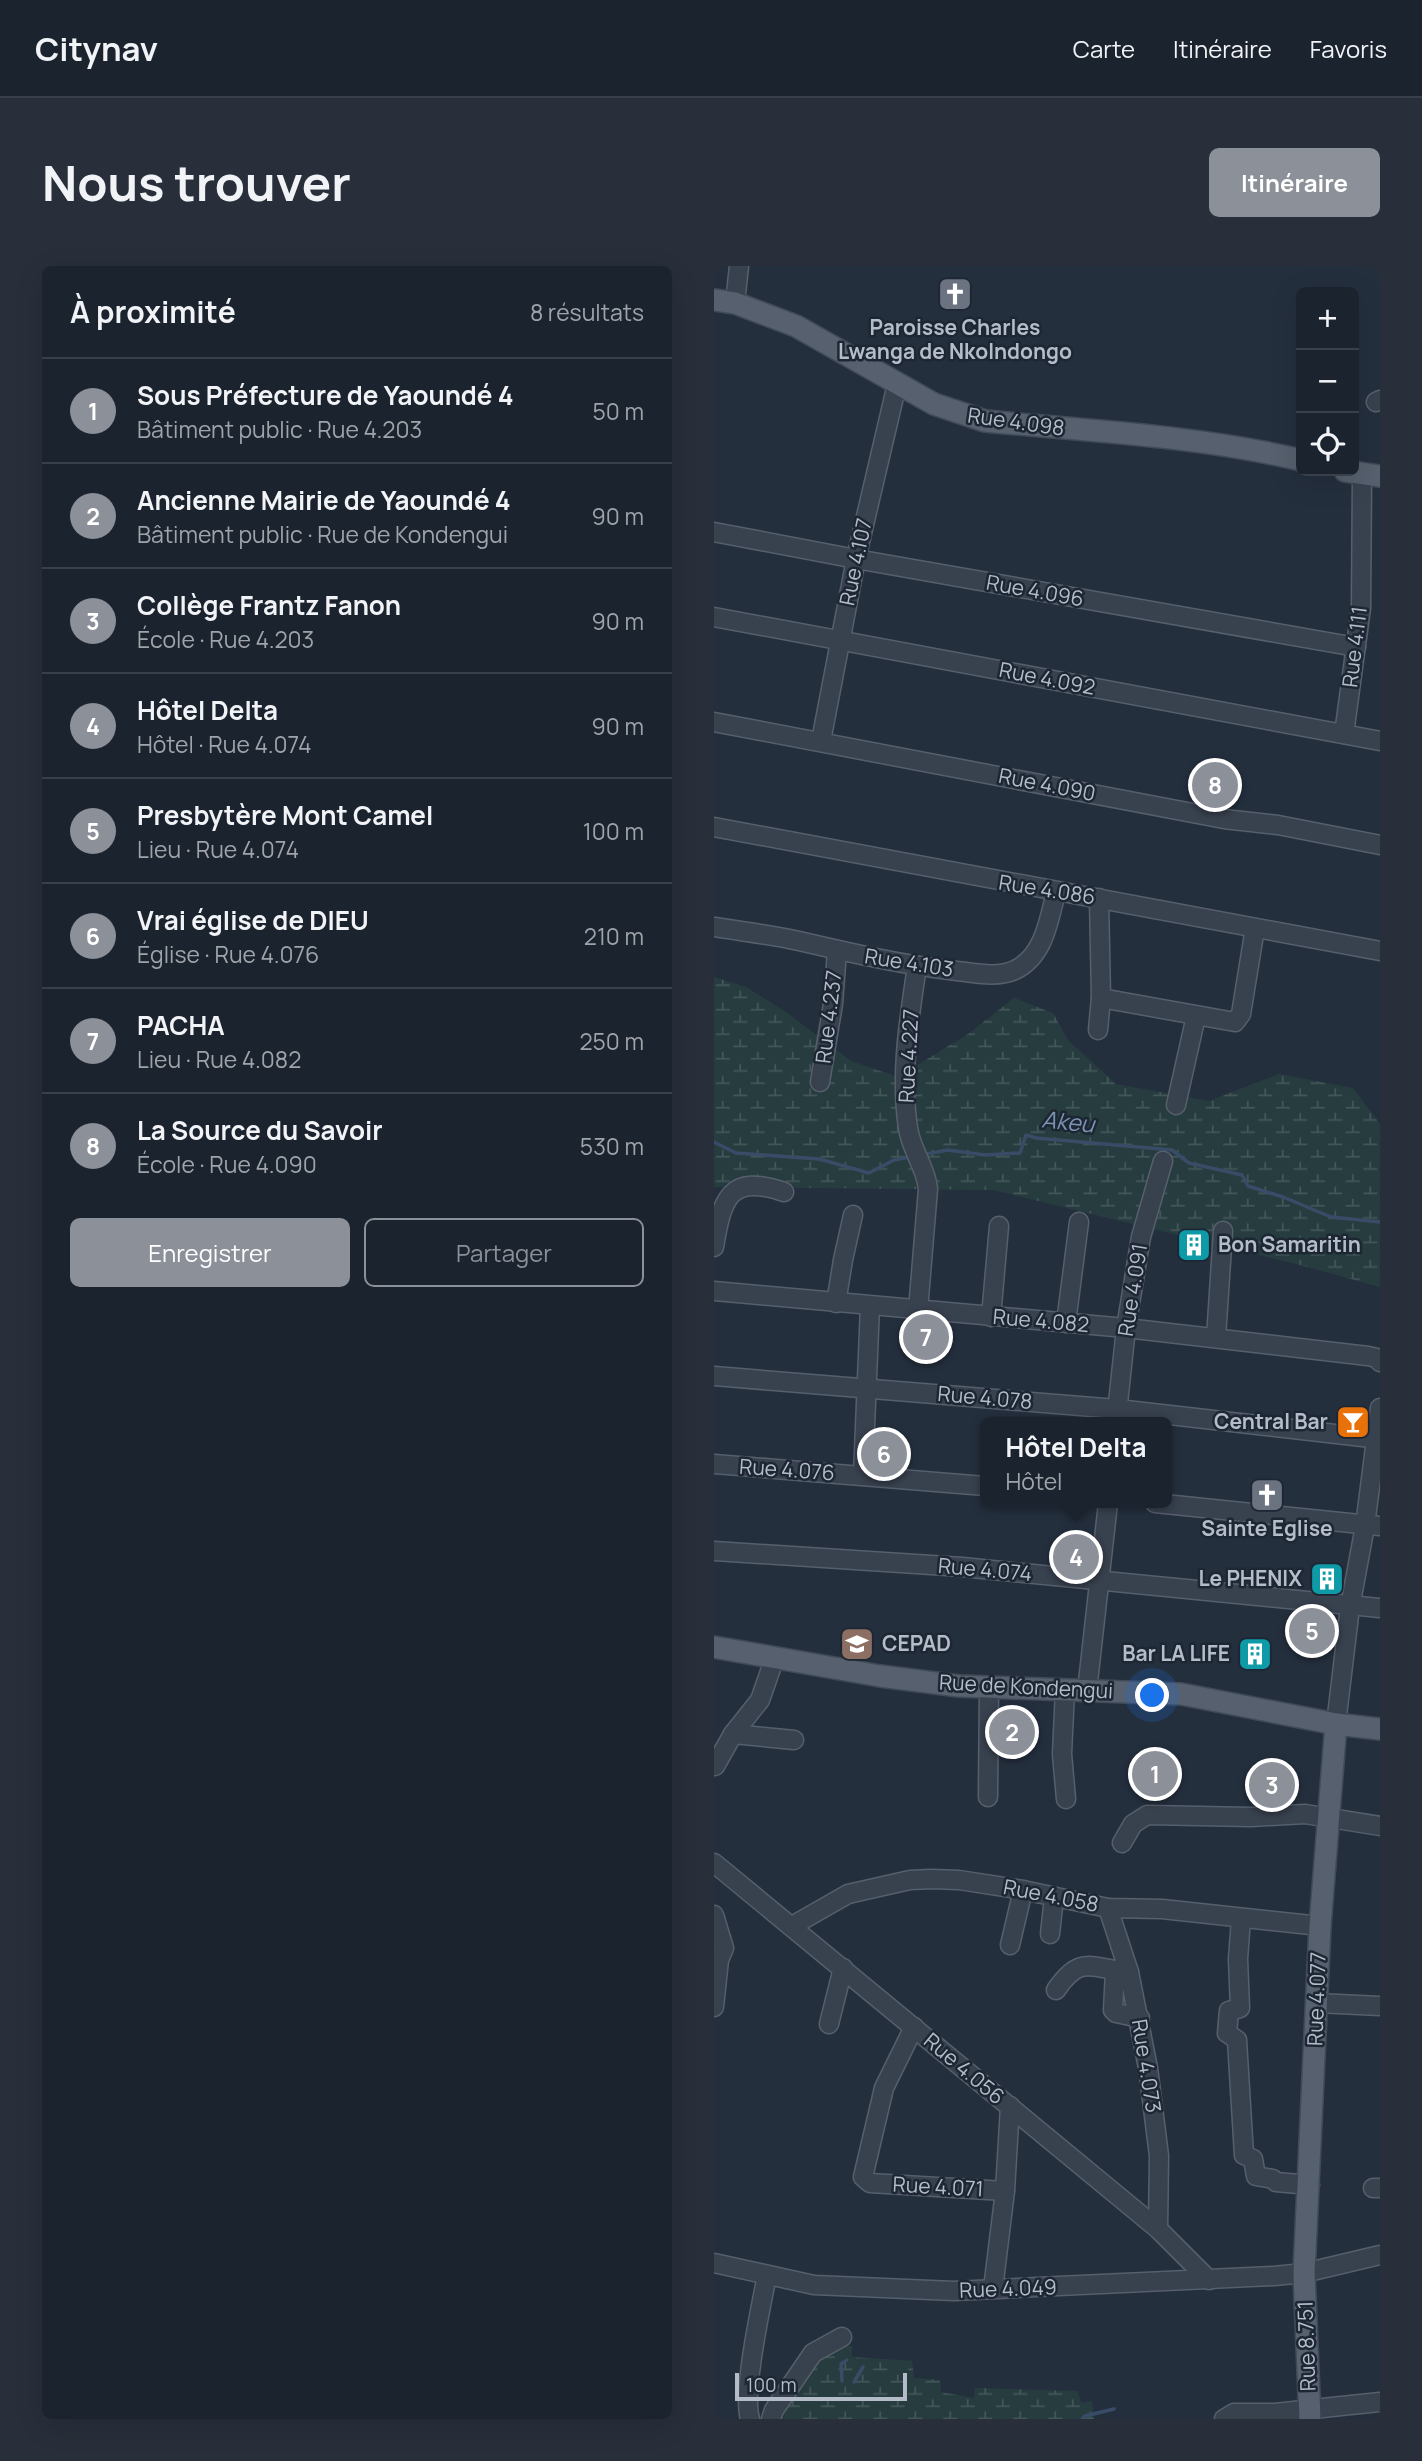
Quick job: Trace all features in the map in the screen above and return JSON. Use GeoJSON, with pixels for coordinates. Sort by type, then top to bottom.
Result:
{"type":"FeatureCollection","features":[{"type":"Feature","properties":{"kind":"main road","name":"Rue 4.098"},"geometry":{"type":"LineString","coordinates":[[724,301],[805,331],[933,404],[985,421],[1192,440],[1249,448],[1296,459]]}},
{"type":"Feature","properties":{"kind":"main road","name":"Rue de Kondengui"},"geometry":{"type":"LineString","coordinates":[[714,1647],[880,1676],[989,1688],[1181,1694],[1336,1724],[1380,1729]]}},
{"type":"Feature","properties":{"kind":"main road","name":"Rue 4.077"},"geometry":{"type":"LineString","coordinates":[[1304,2273],[1320,1926],[1336,1724]]}},
{"type":"Feature","properties":{"kind":"main road","name":"Rue 8.751"},"geometry":{"type":"LineString","coordinates":[[1304,2273],[1310,2414]]}},
{"type":"Feature","properties":{"kind":"street"},"geometry":{"type":"LineString","coordinates":[[724,301],[739,266]]}},
{"type":"Feature","properties":{"kind":"street","name":"Rue 4.107"},"geometry":{"type":"LineString","coordinates":[[821,741],[856,559],[897,384]]}},
{"type":"Feature","properties":{"kind":"street","name":"Rue 4.111"},"geometry":{"type":"LineString","coordinates":[[1344,734],[1356,647],[1362,569],[1362,474]]}},
{"type":"Feature","properties":{"kind":"street","name":"Rue 4.096"},"geometry":{"type":"LineString","coordinates":[[714,532],[1356,647]]}},
{"type":"Feature","properties":{"kind":"street","name":"Rue 4.092"},"geometry":{"type":"LineString","coordinates":[[714,617],[1380,741]]}},
{"type":"Feature","properties":{"kind":"street","name":"Rue 4.090"},"geometry":{"type":"LineString","coordinates":[[714,722],[1224,819],[1278,825],[1380,845]]}},
{"type":"Feature","properties":{"kind":"street","name":"Rue 4.086"},"geometry":{"type":"LineString","coordinates":[[714,827],[1380,951]]}},
{"type":"Feature","properties":{"kind":"street","name":"Rue 4.103"},"geometry":{"type":"LineString","coordinates":[[714,926],[917,966],[996,975],[1015,970],[1030,959],[1041,942],[1056,892]]}},
{"type":"Feature","properties":{"kind":"street"},"geometry":{"type":"LineString","coordinates":[[1098,1030],[1101,998],[1099,898]]}},
{"type":"Feature","properties":{"kind":"street"},"geometry":{"type":"LineString","coordinates":[[1101,998],[1235,1022],[1239,1018],[1255,928]]}},
{"type":"Feature","properties":{"kind":"street","name":"Rue 4.237"},"geometry":{"type":"LineString","coordinates":[[820,1082],[832,1015],[837,951]]}},
{"type":"Feature","properties":{"kind":"street","name":"Rue 4.227"},"geometry":{"type":"LineString","coordinates":[[917,966],[909,1019],[904,1091],[908,1132],[925,1172],[928,1189],[918,1310]]}},
{"type":"Feature","properties":{"kind":"street"},"geometry":{"type":"LineString","coordinates":[[1176,1105],[1196,1016]]}},
{"type":"Feature","properties":{"kind":"street","name":"Rue 4.091"},"geometry":{"type":"LineString","coordinates":[[1116,1416],[1140,1237],[1163,1161]]}},
{"type":"Feature","properties":{"kind":"street"},"geometry":{"type":"LineString","coordinates":[[714,1247],[717,1214],[731,1194],[740,1188],[756,1185],[784,1192]]}},
{"type":"Feature","properties":{"kind":"street"},"geometry":{"type":"LineString","coordinates":[[836,1303],[853,1215]]}},
{"type":"Feature","properties":{"kind":"street"},"geometry":{"type":"LineString","coordinates":[[1066,1324],[1079,1222]]}},
{"type":"Feature","properties":{"kind":"street"},"geometry":{"type":"LineString","coordinates":[[991,1317],[999,1226]]}},
{"type":"Feature","properties":{"kind":"street"},"geometry":{"type":"LineString","coordinates":[[1216,1338],[1223,1231]]}},
{"type":"Feature","properties":{"kind":"street","name":"Rue 4.082"},"geometry":{"type":"LineString","coordinates":[[714,1291],[1126,1328],[1374,1359]]}},
{"type":"Feature","properties":{"kind":"street"},"geometry":{"type":"LineString","coordinates":[[863,1475],[870,1306]]}},
{"type":"Feature","properties":{"kind":"street","name":"Rue 4.078"},"geometry":{"type":"LineString","coordinates":[[714,1376],[867,1387],[1116,1416]]}},
{"type":"Feature","properties":{"kind":"street"},"geometry":{"type":"LineString","coordinates":[[1336,1724],[1350,1606],[1373,1526],[1380,1408]]}},
{"type":"Feature","properties":{"kind":"street","name":"Rue 4.078"},"geometry":{"type":"LineString","coordinates":[[1172,1421],[1379,1439]]}},
{"type":"Feature","properties":{"kind":"street","name":"Rue 4.076"},"geometry":{"type":"LineString","coordinates":[[714,1464],[980,1486]]}},
{"type":"Feature","properties":{"kind":"street"},"geometry":{"type":"LineString","coordinates":[[1172,1505],[1373,1526]]}},
{"type":"Feature","properties":{"kind":"street"},"geometry":{"type":"LineString","coordinates":[[1087,1691],[1108,1508]]}},
{"type":"Feature","properties":{"kind":"street","name":"Rue 4.074"},"geometry":{"type":"LineString","coordinates":[[714,1551],[962,1567],[1380,1608]]}},
{"type":"Feature","properties":{"kind":"street"},"geometry":{"type":"LineString","coordinates":[[714,1767],[733,1734],[760,1700],[775,1657]]}},
{"type":"Feature","properties":{"kind":"street"},"geometry":{"type":"LineString","coordinates":[[988,1797],[989,1688]]}},
{"type":"Feature","properties":{"kind":"street"},"geometry":{"type":"LineString","coordinates":[[1065,1690],[1062,1754],[1066,1799]]}},
{"type":"Feature","properties":{"kind":"street"},"geometry":{"type":"LineString","coordinates":[[733,1734],[794,1740]]}},
{"type":"Feature","properties":{"kind":"street"},"geometry":{"type":"LineString","coordinates":[[1122,1843],[1133,1824],[1147,1815],[1251,1817],[1305,1814],[1380,1826]]}},
{"type":"Feature","properties":{"kind":"street","name":"Rue 4.056"},"geometry":{"type":"LineString","coordinates":[[714,1863],[1158,2229],[1209,2280]]}},
{"type":"Feature","properties":{"kind":"street","name":"Rue 4.058"},"geometry":{"type":"LineString","coordinates":[[792,1926],[848,1894],[911,1880],[959,1880],[1108,1908],[1162,1909],[1320,1926]]}},
{"type":"Feature","properties":{"kind":"street"},"geometry":{"type":"LineString","coordinates":[[1010,1945],[1023,1890]]}},
{"type":"Feature","properties":{"kind":"street"},"geometry":{"type":"LineString","coordinates":[[1050,1934],[1054,1896]]}},
{"type":"Feature","properties":{"kind":"street"},"geometry":{"type":"LineString","coordinates":[[1056,1990],[1071,1970],[1080,1966],[1091,1965],[1122,1971],[1108,1908]]}},
{"type":"Feature","properties":{"kind":"street"},"geometry":{"type":"LineString","coordinates":[[714,1914],[724,1948],[719,1960],[714,2007]]}},
{"type":"Feature","properties":{"kind":"street"},"geometry":{"type":"LineString","coordinates":[[1241,1919],[1238,1959],[1240,2008],[1229,2011],[1227,2033],[1237,2040],[1244,2155],[1253,2159],[1256,2176],[1276,2182],[1310,2185]]}},
{"type":"Feature","properties":{"kind":"street"},"geometry":{"type":"LineString","coordinates":[[829,2024],[843,1968]]}},
{"type":"Feature","properties":{"kind":"street","name":"Rue 4.073"},"geometry":{"type":"LineString","coordinates":[[1122,1971],[1113,2010],[1140,2018],[1159,2157],[1158,2229]]}},
{"type":"Feature","properties":{"kind":"street"},"geometry":{"type":"LineString","coordinates":[[1317,2003],[1380,2006]]}},
{"type":"Feature","properties":{"kind":"street","name":"Rue 4.071"},"geometry":{"type":"LineString","coordinates":[[914,2027],[884,2088],[863,2176],[870,2183],[1005,2191]]}},
{"type":"Feature","properties":{"kind":"street"},"geometry":{"type":"LineString","coordinates":[[993,2288],[1005,2191],[1010,2106]]}},
{"type":"Feature","properties":{"kind":"street","name":"Rue 4.049"},"geometry":{"type":"LineString","coordinates":[[714,2263],[839,2287],[954,2291],[1209,2280],[1304,2273],[1380,2255]]}},
{"type":"Feature","properties":{"kind":"street"},"geometry":{"type":"LineString","coordinates":[[750,2419],[748,2411],[751,2370],[767,2275]]}},
{"type":"Feature","properties":{"kind":"street"},"geometry":{"type":"LineString","coordinates":[[771,2419],[778,2403],[813,2353],[842,2337]]}},
{"type":"Feature","properties":{"kind":"street"},"geometry":{"type":"LineString","coordinates":[[1224,2419],[1234,2413],[1310,2414],[1380,2402]]}},
{"type":"Feature","properties":{"kind":"green space"},"geometry":{"type":"Polygon","coordinates":[[[714,977],[746,987],[786,1012],[851,1061],[898,1077],[968,1034],[1014,998],[1053,1013],[1068,1040],[1116,1084],[1209,1101],[1279,1074],[1353,1088],[1380,1124],[1380,1287],[994,1190],[714,1187],[714,977]]]}},
{"type":"Feature","properties":{"kind":"green space"},"geometry":{"type":"Polygon","coordinates":[[[852,2346],[852,2357],[912,2361],[914,2378],[940,2380],[941,2392],[974,2398],[975,2388],[1078,2391],[1081,2403],[1092,2401],[1094,2419],[783,2419],[806,2354],[814,2348],[852,2346]]]}},
{"type":"Feature","properties":{"kind":"waterway","name":"Akeu"},"geometry":{"type":"LineString","coordinates":[[921,1155],[948,1150],[985,1155],[1020,1153],[1026,1135],[1172,1150],[1189,1163],[1242,1175],[1248,1186],[1331,1217],[1380,1222]]}},
{"type":"Feature","properties":{"kind":"waterway","name":"Akeu"},"geometry":{"type":"LineString","coordinates":[[714,1142],[736,1153],[819,1159],[869,1173],[894,1160],[910,1157]]}},
{"type":"Feature","properties":{"kind":"waterway"},"geometry":{"type":"LineString","coordinates":[[842,2381],[841,2364],[847,2360]]}},
{"type":"Feature","properties":{"kind":"waterway"},"geometry":{"type":"LineString","coordinates":[[854,2382],[863,2367]]}},
{"type":"Feature","properties":{"kind":"waterway"},"geometry":{"type":"LineString","coordinates":[[1082,2419],[1114,2409]]}},
{"type":"Feature","properties":{"kind":"place","name":"Paroisse Charles Lwanga de Nkolndongo"},"geometry":{"type":"Point","coordinates":[955,294]}},
{"type":"Feature","properties":{"kind":"place","name":"La Source du Savoir"},"geometry":{"type":"Point","coordinates":[1215,785]}},
{"type":"Feature","properties":{"kind":"place","name":"Bon Samaritin"},"geometry":{"type":"Point","coordinates":[1194,1245]}},
{"type":"Feature","properties":{"kind":"place","name":"PACHA"},"geometry":{"type":"Point","coordinates":[926,1337]}},
{"type":"Feature","properties":{"kind":"place","name":"Central Bar"},"geometry":{"type":"Point","coordinates":[1353,1422]}},
{"type":"Feature","properties":{"kind":"place","name":"Vrai église de DIEU"},"geometry":{"type":"Point","coordinates":[884,1454]}},
{"type":"Feature","properties":{"kind":"place","name":"Sainte Eglise"},"geometry":{"type":"Point","coordinates":[1267,1495]}},
{"type":"Feature","properties":{"kind":"place","name":"Hôtel Delta"},"geometry":{"type":"Point","coordinates":[1076,1557]}},
{"type":"Feature","properties":{"kind":"place","name":"Le PHENIX"},"geometry":{"type":"Point","coordinates":[1327,1579]}},
{"type":"Feature","properties":{"kind":"place","name":"Presbytère Mont Camel"},"geometry":{"type":"Point","coordinates":[1312,1631]}},
{"type":"Feature","properties":{"kind":"place","name":"CEPAD"},"geometry":{"type":"Point","coordinates":[857,1644]}},
{"type":"Feature","properties":{"kind":"place","name":"Bar LA LIFE"},"geometry":{"type":"Point","coordinates":[1255,1654]}},
{"type":"Feature","properties":{"kind":"place","name":"Ancienne Mairie de Yaoundé 4"},"geometry":{"type":"Point","coordinates":[1012,1732]}},
{"type":"Feature","properties":{"kind":"place","name":"Sous Préfecture de Yaoundé 4"},"geometry":{"type":"Point","coordinates":[1155,1774]}},
{"type":"Feature","properties":{"kind":"place","name":"Collège Frantz Fanon"},"geometry":{"type":"Point","coordinates":[1272,1785]}}]}
